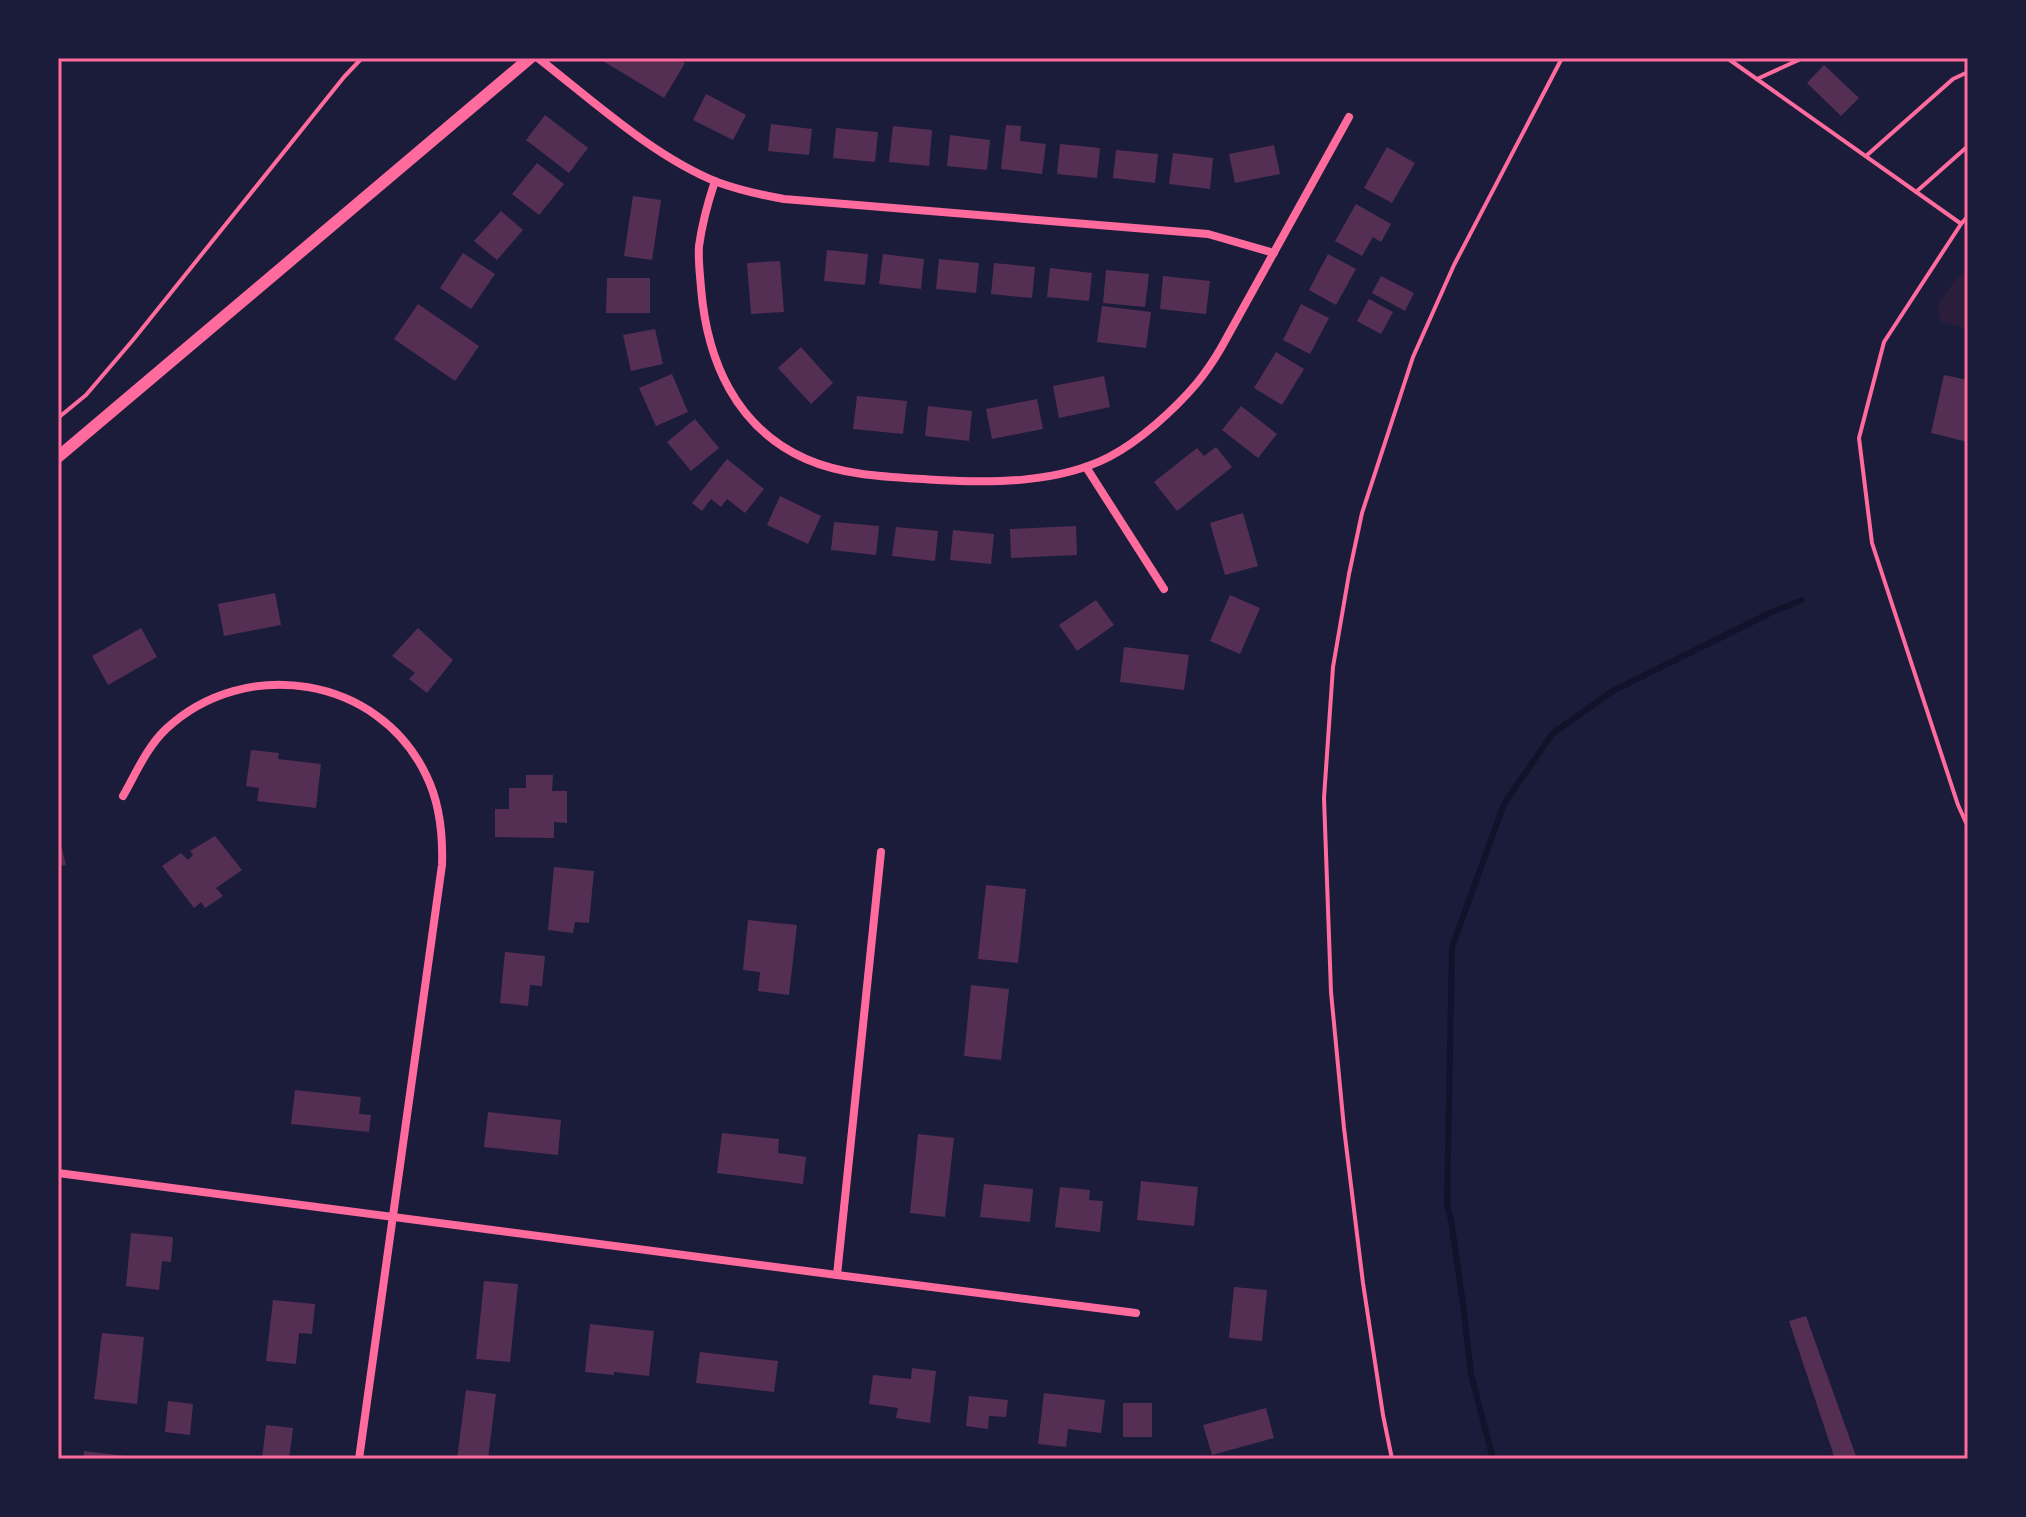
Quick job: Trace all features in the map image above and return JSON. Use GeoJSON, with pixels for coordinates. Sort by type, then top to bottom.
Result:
{"type":"FeatureCollection","features":[{"type":"Feature","properties":{"kind":"main road"},"geometry":{"type":"LineString","coordinates":[[58,457],[530,58]]}},
{"type":"Feature","properties":{"kind":"street"},"geometry":{"type":"LineString","coordinates":[[538,58],[639,136],[684,165],[743,191],[784,199],[1208,234],[1274,253]]}},
{"type":"Feature","properties":{"kind":"street"},"geometry":{"type":"LineString","coordinates":[[715,181],[698,258],[706,329],[727,388],[763,430],[786,449],[839,471],[957,481],[1017,480],[1086,467],[1112,456],[1137,439],[1198,382],[1221,348],[1349,117]]}},
{"type":"Feature","properties":{"kind":"street"},"geometry":{"type":"LineString","coordinates":[[1086,467],[1164,589]]}},
{"type":"Feature","properties":{"kind":"street"},"geometry":{"type":"LineString","coordinates":[[123,796],[147,753],[179,718],[238,689],[279,684],[321,689],[363,708],[393,731],[426,774],[440,816],[442,865],[359,1459]]}},
{"type":"Feature","properties":{"kind":"street"},"geometry":{"type":"LineString","coordinates":[[837,1275],[881,852]]}},
{"type":"Feature","properties":{"kind":"street"},"geometry":{"type":"LineString","coordinates":[[58,1181],[58,1173],[1136,1313]]}},
{"type":"Feature","properties":{"kind":"lane"},"geometry":{"type":"LineString","coordinates":[[1727,58],[1961,224]]}},
{"type":"Feature","properties":{"kind":"lane"},"geometry":{"type":"LineString","coordinates":[[1757,79],[1803,58]]}},
{"type":"Feature","properties":{"kind":"lane"},"geometry":{"type":"LineString","coordinates":[[1866,156],[1953,79],[1968,72]]}},
{"type":"Feature","properties":{"kind":"lane"},"geometry":{"type":"LineString","coordinates":[[1916,192],[1968,146]]}},
{"type":"Feature","properties":{"kind":"lane"},"geometry":{"type":"LineString","coordinates":[[1968,216],[1884,342],[1859,438],[1872,543],[1958,805],[1968,827]]}},
{"type":"Feature","properties":{"kind":"path"},"geometry":{"type":"LineString","coordinates":[[58,418],[86,395],[133,340],[362,58]]}},
{"type":"Feature","properties":{"kind":"path"},"geometry":{"type":"LineString","coordinates":[[1392,1459],[1363,1283],[1331,992],[1324,798],[1333,667],[1362,513],[1413,357],[1454,265],[1562,58]]}},
{"type":"Feature","properties":{"kind":"shaded area"},"geometry":{"type":"Polygon","coordinates":[[[1968,268],[1968,329],[1941,322],[1937,306],[1968,268]]]}},
{"type":"Feature","properties":{"kind":"building"},"geometry":{"type":"Polygon","coordinates":[[[598,58],[677,58],[685,63],[664,98],[598,58]]]}},
{"type":"Feature","properties":{"kind":"building"},"geometry":{"type":"Polygon","coordinates":[[[1824,65],[1859,98],[1841,116],[1807,83],[1824,65]]]}},
{"type":"Feature","properties":{"kind":"building"},"geometry":{"type":"Polygon","coordinates":[[[706,94],[746,115],[733,140],[693,120],[706,94]]]}},
{"type":"Feature","properties":{"kind":"building"},"geometry":{"type":"Polygon","coordinates":[[[545,115],[588,148],[569,173],[526,140],[545,115]]]}},
{"type":"Feature","properties":{"kind":"building"},"geometry":{"type":"Polygon","coordinates":[[[771,124],[812,129],[809,155],[768,151],[771,124]]]}},
{"type":"Feature","properties":{"kind":"building"},"geometry":{"type":"Polygon","coordinates":[[[1006,125],[1021,126],[1020,141],[1046,144],[1042,174],[1001,169],[1006,125]]]}},
{"type":"Feature","properties":{"kind":"building"},"geometry":{"type":"Polygon","coordinates":[[[893,126],[932,130],[929,166],[889,162],[893,126]]]}},
{"type":"Feature","properties":{"kind":"building"},"geometry":{"type":"Polygon","coordinates":[[[836,128],[878,132],[875,162],[833,158],[836,128]]]}},
{"type":"Feature","properties":{"kind":"building"},"geometry":{"type":"Polygon","coordinates":[[[950,135],[990,140],[987,170],[947,166],[950,135]]]}},
{"type":"Feature","properties":{"kind":"building"},"geometry":{"type":"Polygon","coordinates":[[[1060,144],[1100,148],[1097,178],[1057,174],[1060,144]]]}},
{"type":"Feature","properties":{"kind":"building"},"geometry":{"type":"Polygon","coordinates":[[[1274,145],[1280,174],[1235,183],[1229,154],[1274,145]]]}},
{"type":"Feature","properties":{"kind":"building"},"geometry":{"type":"Polygon","coordinates":[[[1387,147],[1415,163],[1392,203],[1364,188],[1387,147]]]}},
{"type":"Feature","properties":{"kind":"building"},"geometry":{"type":"Polygon","coordinates":[[[1116,150],[1158,154],[1155,183],[1113,178],[1116,150]]]}},
{"type":"Feature","properties":{"kind":"building"},"geometry":{"type":"Polygon","coordinates":[[[1173,153],[1213,158],[1210,189],[1169,184],[1173,153]]]}},
{"type":"Feature","properties":{"kind":"building"},"geometry":{"type":"Polygon","coordinates":[[[537,163],[564,184],[539,215],[512,194],[537,163]]]}},
{"type":"Feature","properties":{"kind":"building"},"geometry":{"type":"Polygon","coordinates":[[[633,196],[661,200],[652,260],[624,256],[633,196]]]}},
{"type":"Feature","properties":{"kind":"building"},"geometry":{"type":"Polygon","coordinates":[[[1356,204],[1391,224],[1381,242],[1373,237],[1362,256],[1335,241],[1356,204]]]}},
{"type":"Feature","properties":{"kind":"building"},"geometry":{"type":"Polygon","coordinates":[[[501,211],[523,230],[497,260],[474,241],[501,211]]]}},
{"type":"Feature","properties":{"kind":"building"},"geometry":{"type":"Polygon","coordinates":[[[827,250],[868,254],[865,285],[824,281],[827,250]]]}},
{"type":"Feature","properties":{"kind":"building"},"geometry":{"type":"Polygon","coordinates":[[[463,253],[495,274],[471,309],[440,288],[463,253]]]}},
{"type":"Feature","properties":{"kind":"building"},"geometry":{"type":"Polygon","coordinates":[[[883,254],[924,259],[921,289],[879,284],[883,254]]]}},
{"type":"Feature","properties":{"kind":"building"},"geometry":{"type":"Polygon","coordinates":[[[1328,254],[1356,269],[1336,305],[1309,290],[1328,254]]]}},
{"type":"Feature","properties":{"kind":"building"},"geometry":{"type":"Polygon","coordinates":[[[939,259],[979,263],[976,293],[936,289],[939,259]]]}},
{"type":"Feature","properties":{"kind":"building"},"geometry":{"type":"Polygon","coordinates":[[[780,261],[784,312],[751,314],[747,263],[780,261]]]}},
{"type":"Feature","properties":{"kind":"building"},"geometry":{"type":"Polygon","coordinates":[[[994,263],[1035,267],[1032,298],[991,294],[994,263]]]}},
{"type":"Feature","properties":{"kind":"building"},"geometry":{"type":"Polygon","coordinates":[[[1050,268],[1092,273],[1089,301],[1047,297],[1050,268]]]}},
{"type":"Feature","properties":{"kind":"building"},"geometry":{"type":"Polygon","coordinates":[[[1106,270],[1149,274],[1145,307],[1103,303],[1106,270]]]}},
{"type":"Feature","properties":{"kind":"building"},"geometry":{"type":"Polygon","coordinates":[[[1163,276],[1210,281],[1206,314],[1160,309],[1163,276]]]}},
{"type":"Feature","properties":{"kind":"building"},"geometry":{"type":"Polygon","coordinates":[[[1381,276],[1414,293],[1405,311],[1372,293],[1381,276]]]}},
{"type":"Feature","properties":{"kind":"building"},"geometry":{"type":"Polygon","coordinates":[[[607,278],[650,278],[650,313],[606,313],[607,278]]]}},
{"type":"Feature","properties":{"kind":"building"},"geometry":{"type":"Polygon","coordinates":[[[1369,299],[1393,312],[1381,334],[1357,321],[1369,299]]]}},
{"type":"Feature","properties":{"kind":"building"},"geometry":{"type":"Polygon","coordinates":[[[418,304],[479,346],[455,381],[394,339],[418,304]]]}},
{"type":"Feature","properties":{"kind":"building"},"geometry":{"type":"Polygon","coordinates":[[[1301,304],[1329,318],[1310,354],[1283,340],[1301,304]]]}},
{"type":"Feature","properties":{"kind":"building"},"geometry":{"type":"Polygon","coordinates":[[[1102,306],[1151,312],[1146,348],[1097,342],[1102,306]]]}},
{"type":"Feature","properties":{"kind":"building"},"geometry":{"type":"Polygon","coordinates":[[[655,329],[663,364],[631,371],[623,335],[655,329]]]}},
{"type":"Feature","properties":{"kind":"building"},"geometry":{"type":"Polygon","coordinates":[[[801,347],[833,383],[811,404],[778,368],[801,347]]]}},
{"type":"Feature","properties":{"kind":"building"},"geometry":{"type":"Polygon","coordinates":[[[1276,352],[1304,369],[1282,405],[1254,388],[1276,352]]]}},
{"type":"Feature","properties":{"kind":"building"},"geometry":{"type":"Polygon","coordinates":[[[672,374],[688,412],[656,426],[639,388],[672,374]]]}},
{"type":"Feature","properties":{"kind":"building"},"geometry":{"type":"Polygon","coordinates":[[[1944,375],[1968,380],[1968,442],[1931,433],[1944,375]]]}},
{"type":"Feature","properties":{"kind":"building"},"geometry":{"type":"Polygon","coordinates":[[[1104,376],[1110,407],[1059,418],[1053,386],[1104,376]]]}},
{"type":"Feature","properties":{"kind":"building"},"geometry":{"type":"Polygon","coordinates":[[[857,396],[907,401],[903,434],[853,429],[857,396]]]}},
{"type":"Feature","properties":{"kind":"building"},"geometry":{"type":"Polygon","coordinates":[[[1037,399],[1043,429],[992,439],[986,409],[1037,399]]]}},
{"type":"Feature","properties":{"kind":"building"},"geometry":{"type":"Polygon","coordinates":[[[928,406],[972,411],[969,441],[925,436],[928,406]]]}},
{"type":"Feature","properties":{"kind":"building"},"geometry":{"type":"Polygon","coordinates":[[[1241,406],[1277,434],[1258,458],[1222,430],[1241,406]]]}},
{"type":"Feature","properties":{"kind":"building"},"geometry":{"type":"Polygon","coordinates":[[[695,419],[719,448],[691,471],[667,442],[695,419]]]}},
{"type":"Feature","properties":{"kind":"building"},"geometry":{"type":"Polygon","coordinates":[[[1216,447],[1232,467],[1177,511],[1154,482],[1197,448],[1204,456],[1216,447]]]}},
{"type":"Feature","properties":{"kind":"building"},"geometry":{"type":"Polygon","coordinates":[[[727,459],[764,489],[745,513],[727,499],[721,507],[711,499],[702,511],[692,503],[727,459]]]}},
{"type":"Feature","properties":{"kind":"building"},"geometry":{"type":"Polygon","coordinates":[[[780,496],[821,516],[808,544],[767,525],[780,496]]]}},
{"type":"Feature","properties":{"kind":"building"},"geometry":{"type":"Polygon","coordinates":[[[1243,513],[1258,566],[1225,575],[1210,523],[1243,513]]]}},
{"type":"Feature","properties":{"kind":"building"},"geometry":{"type":"Polygon","coordinates":[[[834,522],[879,526],[876,555],[831,550],[834,522]]]}},
{"type":"Feature","properties":{"kind":"building"},"geometry":{"type":"Polygon","coordinates":[[[1076,526],[1077,555],[1011,558],[1010,529],[1076,526]]]}},
{"type":"Feature","properties":{"kind":"building"},"geometry":{"type":"Polygon","coordinates":[[[896,527],[938,531],[935,561],[892,556],[896,527]]]}},
{"type":"Feature","properties":{"kind":"building"},"geometry":{"type":"Polygon","coordinates":[[[953,530],[994,534],[991,564],[950,560],[953,530]]]}},
{"type":"Feature","properties":{"kind":"building"},"geometry":{"type":"Polygon","coordinates":[[[275,593],[281,625],[224,636],[218,604],[275,593]]]}},
{"type":"Feature","properties":{"kind":"building"},"geometry":{"type":"Polygon","coordinates":[[[1230,595],[1260,608],[1240,654],[1210,641],[1230,595]]]}},
{"type":"Feature","properties":{"kind":"building"},"geometry":{"type":"Polygon","coordinates":[[[1096,600],[1114,625],[1077,651],[1059,625],[1096,600]]]}},
{"type":"Feature","properties":{"kind":"building"},"geometry":{"type":"Polygon","coordinates":[[[141,628],[157,657],[108,685],[92,656],[141,628]]]}},
{"type":"Feature","properties":{"kind":"building"},"geometry":{"type":"Polygon","coordinates":[[[418,628],[453,660],[427,693],[409,679],[415,673],[392,656],[418,628]]]}},
{"type":"Feature","properties":{"kind":"building"},"geometry":{"type":"Polygon","coordinates":[[[1124,647],[1189,655],[1184,690],[1120,682],[1124,647]]]}},
{"type":"Feature","properties":{"kind":"building"},"geometry":{"type":"Polygon","coordinates":[[[251,750],[279,753],[278,759],[321,764],[316,808],[257,801],[259,788],[246,786],[251,750]]]}},
{"type":"Feature","properties":{"kind":"building"},"geometry":{"type":"Polygon","coordinates":[[[526,775],[553,775],[552,791],[567,791],[567,823],[554,822],[554,838],[495,837],[495,809],[509,809],[509,788],[526,788],[526,775]]]}},
{"type":"Feature","properties":{"kind":"building"},"geometry":{"type":"Polygon","coordinates":[[[58,833],[66,865],[58,866],[58,833]]]}},
{"type":"Feature","properties":{"kind":"building"},"geometry":{"type":"Polygon","coordinates":[[[215,836],[242,870],[216,888],[223,896],[205,908],[201,902],[194,908],[162,866],[181,853],[188,860],[193,855],[190,851],[215,836]]]}},
{"type":"Feature","properties":{"kind":"building"},"geometry":{"type":"Polygon","coordinates":[[[554,867],[594,871],[589,923],[575,922],[573,933],[548,930],[554,867]]]}},
{"type":"Feature","properties":{"kind":"building"},"geometry":{"type":"Polygon","coordinates":[[[986,885],[1026,889],[1018,963],[978,959],[986,885]]]}},
{"type":"Feature","properties":{"kind":"building"},"geometry":{"type":"Polygon","coordinates":[[[748,920],[797,925],[789,995],[758,991],[760,972],[743,970],[748,920]]]}},
{"type":"Feature","properties":{"kind":"building"},"geometry":{"type":"Polygon","coordinates":[[[505,952],[545,956],[542,986],[530,985],[528,1006],[500,1003],[505,952]]]}},
{"type":"Feature","properties":{"kind":"building"},"geometry":{"type":"Polygon","coordinates":[[[971,985],[1009,989],[1001,1060],[964,1056],[971,985]]]}},
{"type":"Feature","properties":{"kind":"building"},"geometry":{"type":"Polygon","coordinates":[[[295,1090],[361,1097],[359,1114],[371,1115],[369,1132],[291,1124],[295,1090]]]}},
{"type":"Feature","properties":{"kind":"building"},"geometry":{"type":"Polygon","coordinates":[[[488,1112],[561,1120],[558,1155],[484,1147],[488,1112]]]}},
{"type":"Feature","properties":{"kind":"building"},"geometry":{"type":"Polygon","coordinates":[[[722,1133],[779,1139],[778,1153],[806,1157],[803,1184],[717,1173],[722,1133]]]}},
{"type":"Feature","properties":{"kind":"building"},"geometry":{"type":"Polygon","coordinates":[[[918,1134],[954,1138],[945,1217],[910,1213],[918,1134]]]}},
{"type":"Feature","properties":{"kind":"building"},"geometry":{"type":"Polygon","coordinates":[[[1141,1181],[1198,1187],[1194,1226],[1137,1220],[1141,1181]]]}},
{"type":"Feature","properties":{"kind":"building"},"geometry":{"type":"Polygon","coordinates":[[[984,1184],[1033,1189],[1030,1222],[980,1217],[984,1184]]]}},
{"type":"Feature","properties":{"kind":"building"},"geometry":{"type":"Polygon","coordinates":[[[1060,1187],[1090,1190],[1089,1200],[1103,1201],[1100,1232],[1055,1227],[1060,1187]]]}},
{"type":"Feature","properties":{"kind":"building"},"geometry":{"type":"Polygon","coordinates":[[[131,1233],[173,1237],[171,1262],[162,1261],[159,1290],[126,1286],[131,1233]]]}},
{"type":"Feature","properties":{"kind":"building"},"geometry":{"type":"Polygon","coordinates":[[[484,1281],[518,1284],[510,1362],[476,1359],[484,1281]]]}},
{"type":"Feature","properties":{"kind":"building"},"geometry":{"type":"Polygon","coordinates":[[[1234,1287],[1267,1290],[1262,1341],[1229,1338],[1234,1287]]]}},
{"type":"Feature","properties":{"kind":"building"},"geometry":{"type":"Polygon","coordinates":[[[273,1300],[315,1304],[312,1334],[299,1333],[296,1364],[266,1361],[273,1300]]]}},
{"type":"Feature","properties":{"kind":"building"},"geometry":{"type":"Polygon","coordinates":[[[1806,1316],[1857,1459],[1835,1459],[1789,1321],[1806,1316]]]}},
{"type":"Feature","properties":{"kind":"building"},"geometry":{"type":"Polygon","coordinates":[[[590,1324],[654,1331],[649,1376],[585,1372],[590,1324]]]}},
{"type":"Feature","properties":{"kind":"building"},"geometry":{"type":"Polygon","coordinates":[[[102,1333],[144,1337],[137,1404],[94,1399],[102,1333]]]}},
{"type":"Feature","properties":{"kind":"building"},"geometry":{"type":"Polygon","coordinates":[[[700,1352],[778,1361],[774,1392],[696,1383],[700,1352]]]}},
{"type":"Feature","properties":{"kind":"building"},"geometry":{"type":"Polygon","coordinates":[[[912,1368],[936,1371],[930,1423],[896,1418],[898,1408],[869,1404],[873,1375],[911,1379],[912,1368]]]}},
{"type":"Feature","properties":{"kind":"building"},"geometry":{"type":"Polygon","coordinates":[[[466,1390],[496,1394],[488,1459],[457,1459],[466,1390]]]}},
{"type":"Feature","properties":{"kind":"building"},"geometry":{"type":"Polygon","coordinates":[[[1044,1393],[1105,1400],[1101,1433],[1068,1429],[1066,1447],[1038,1444],[1044,1393]]]}},
{"type":"Feature","properties":{"kind":"building"},"geometry":{"type":"Polygon","coordinates":[[[969,1396],[1008,1400],[1006,1417],[989,1416],[988,1429],[966,1426],[969,1396]]]}},
{"type":"Feature","properties":{"kind":"building"},"geometry":{"type":"Polygon","coordinates":[[[168,1401],[193,1404],[190,1435],[165,1432],[168,1401]]]}},
{"type":"Feature","properties":{"kind":"building"},"geometry":{"type":"Polygon","coordinates":[[[1123,1403],[1152,1403],[1152,1437],[1123,1437],[1123,1403]]]}},
{"type":"Feature","properties":{"kind":"building"},"geometry":{"type":"Polygon","coordinates":[[[1266,1408],[1274,1438],[1212,1455],[1203,1425],[1266,1408]]]}},
{"type":"Feature","properties":{"kind":"building"},"geometry":{"type":"Polygon","coordinates":[[[266,1425],[293,1428],[289,1459],[262,1459],[266,1425]]]}},
{"type":"Feature","properties":{"kind":"building"},"geometry":{"type":"Polygon","coordinates":[[[84,1451],[134,1457],[134,1459],[83,1459],[84,1451]]]}},
{"type":"Feature","properties":{"kind":"waterway"},"geometry":{"type":"LineString","coordinates":[[1493,1459],[1471,1374],[1447,1205],[1452,947],[1504,804],[1552,734],[1611,692],[1802,600]]}}]}
